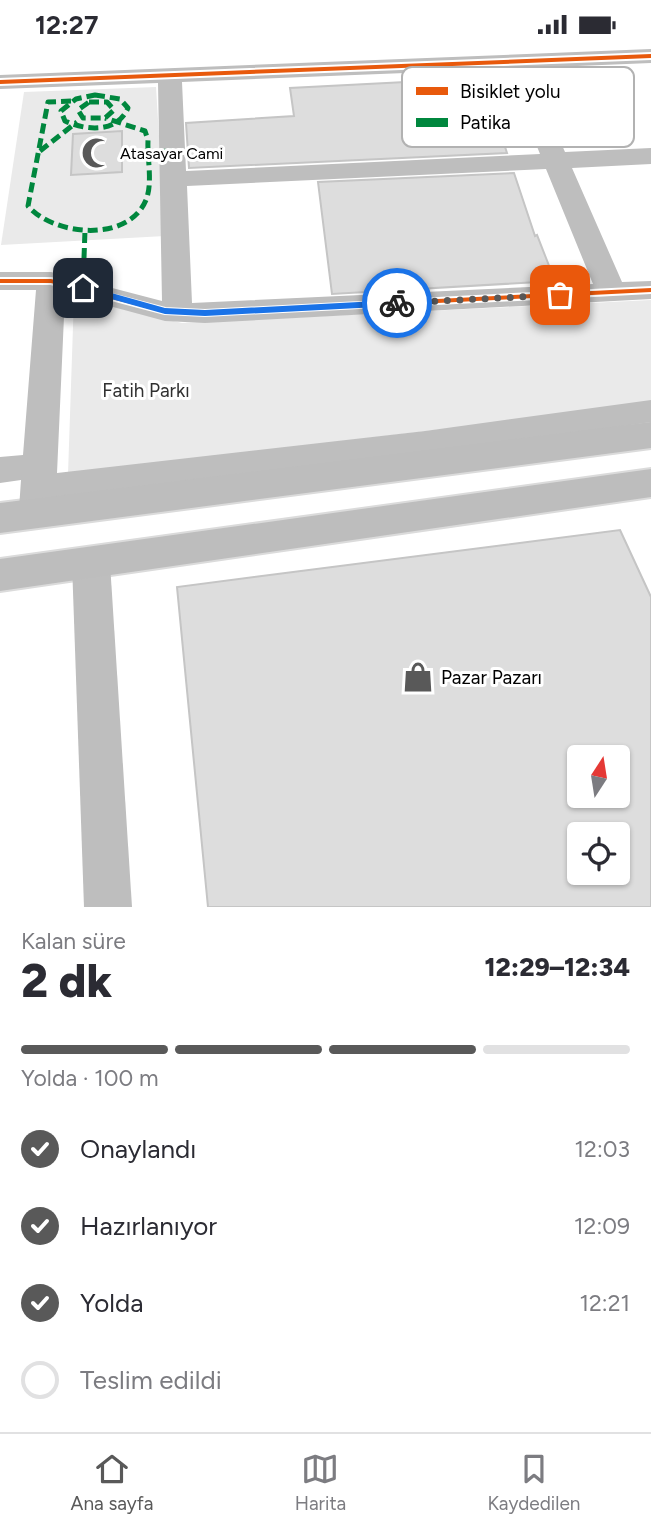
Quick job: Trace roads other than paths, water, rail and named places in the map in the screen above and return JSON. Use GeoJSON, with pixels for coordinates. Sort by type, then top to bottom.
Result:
{"type":"FeatureCollection","features":[{"type":"Feature","properties":{"kind":"main road"},"geometry":{"type":"LineString","coordinates":[[29,496],[651,435]]}},
{"type":"Feature","properties":{"kind":"main road"},"geometry":{"type":"LineString","coordinates":[[0,575],[651,483]]}},
{"type":"Feature","properties":{"kind":"street"},"geometry":{"type":"LineString","coordinates":[[2,77],[102,60],[470,49]]}},
{"type":"Feature","properties":{"kind":"street"},"geometry":{"type":"LineString","coordinates":[[2,77],[170,75],[651,56]]}},
{"type":"Feature","properties":{"kind":"street"},"geometry":{"type":"LineString","coordinates":[[505,62],[507,67]]}},
{"type":"Feature","properties":{"kind":"street"},"geometry":{"type":"LineString","coordinates":[[170,75],[177,311]]}},
{"type":"Feature","properties":{"kind":"street"},"geometry":{"type":"LineString","coordinates":[[0,107],[2,77]]}},
{"type":"Feature","properties":{"kind":"street"},"geometry":{"type":"LineString","coordinates":[[539,147],[598,293]]}},
{"type":"Feature","properties":{"kind":"street"},"geometry":{"type":"LineString","coordinates":[[174,179],[651,156]]}},
{"type":"Feature","properties":{"kind":"street"},"geometry":{"type":"LineString","coordinates":[[6,278],[51,281],[165,311],[205,313],[651,290]]}},
{"type":"Feature","properties":{"kind":"street"},"geometry":{"type":"LineString","coordinates":[[29,496],[51,281]]}},
{"type":"Feature","properties":{"kind":"street"},"geometry":{"type":"LineString","coordinates":[[0,470],[29,496],[651,411]]}},
{"type":"Feature","properties":{"kind":"street"},"geometry":{"type":"LineString","coordinates":[[91,563],[108,907]]}},
{"type":"Feature","properties":{"kind":"place","name":"Atasayar Cami"},"geometry":{"type":"Point","coordinates":[97,153]}},
{"type":"Feature","properties":{"kind":"place","name":"Pazar Pazarı"},"geometry":{"type":"Point","coordinates":[418,677]}},
{"type":"Feature","properties":{"kind":"park label","name":"Fatih Parkı"},"geometry":{"type":"Point","coordinates":[146,390]}}]}
